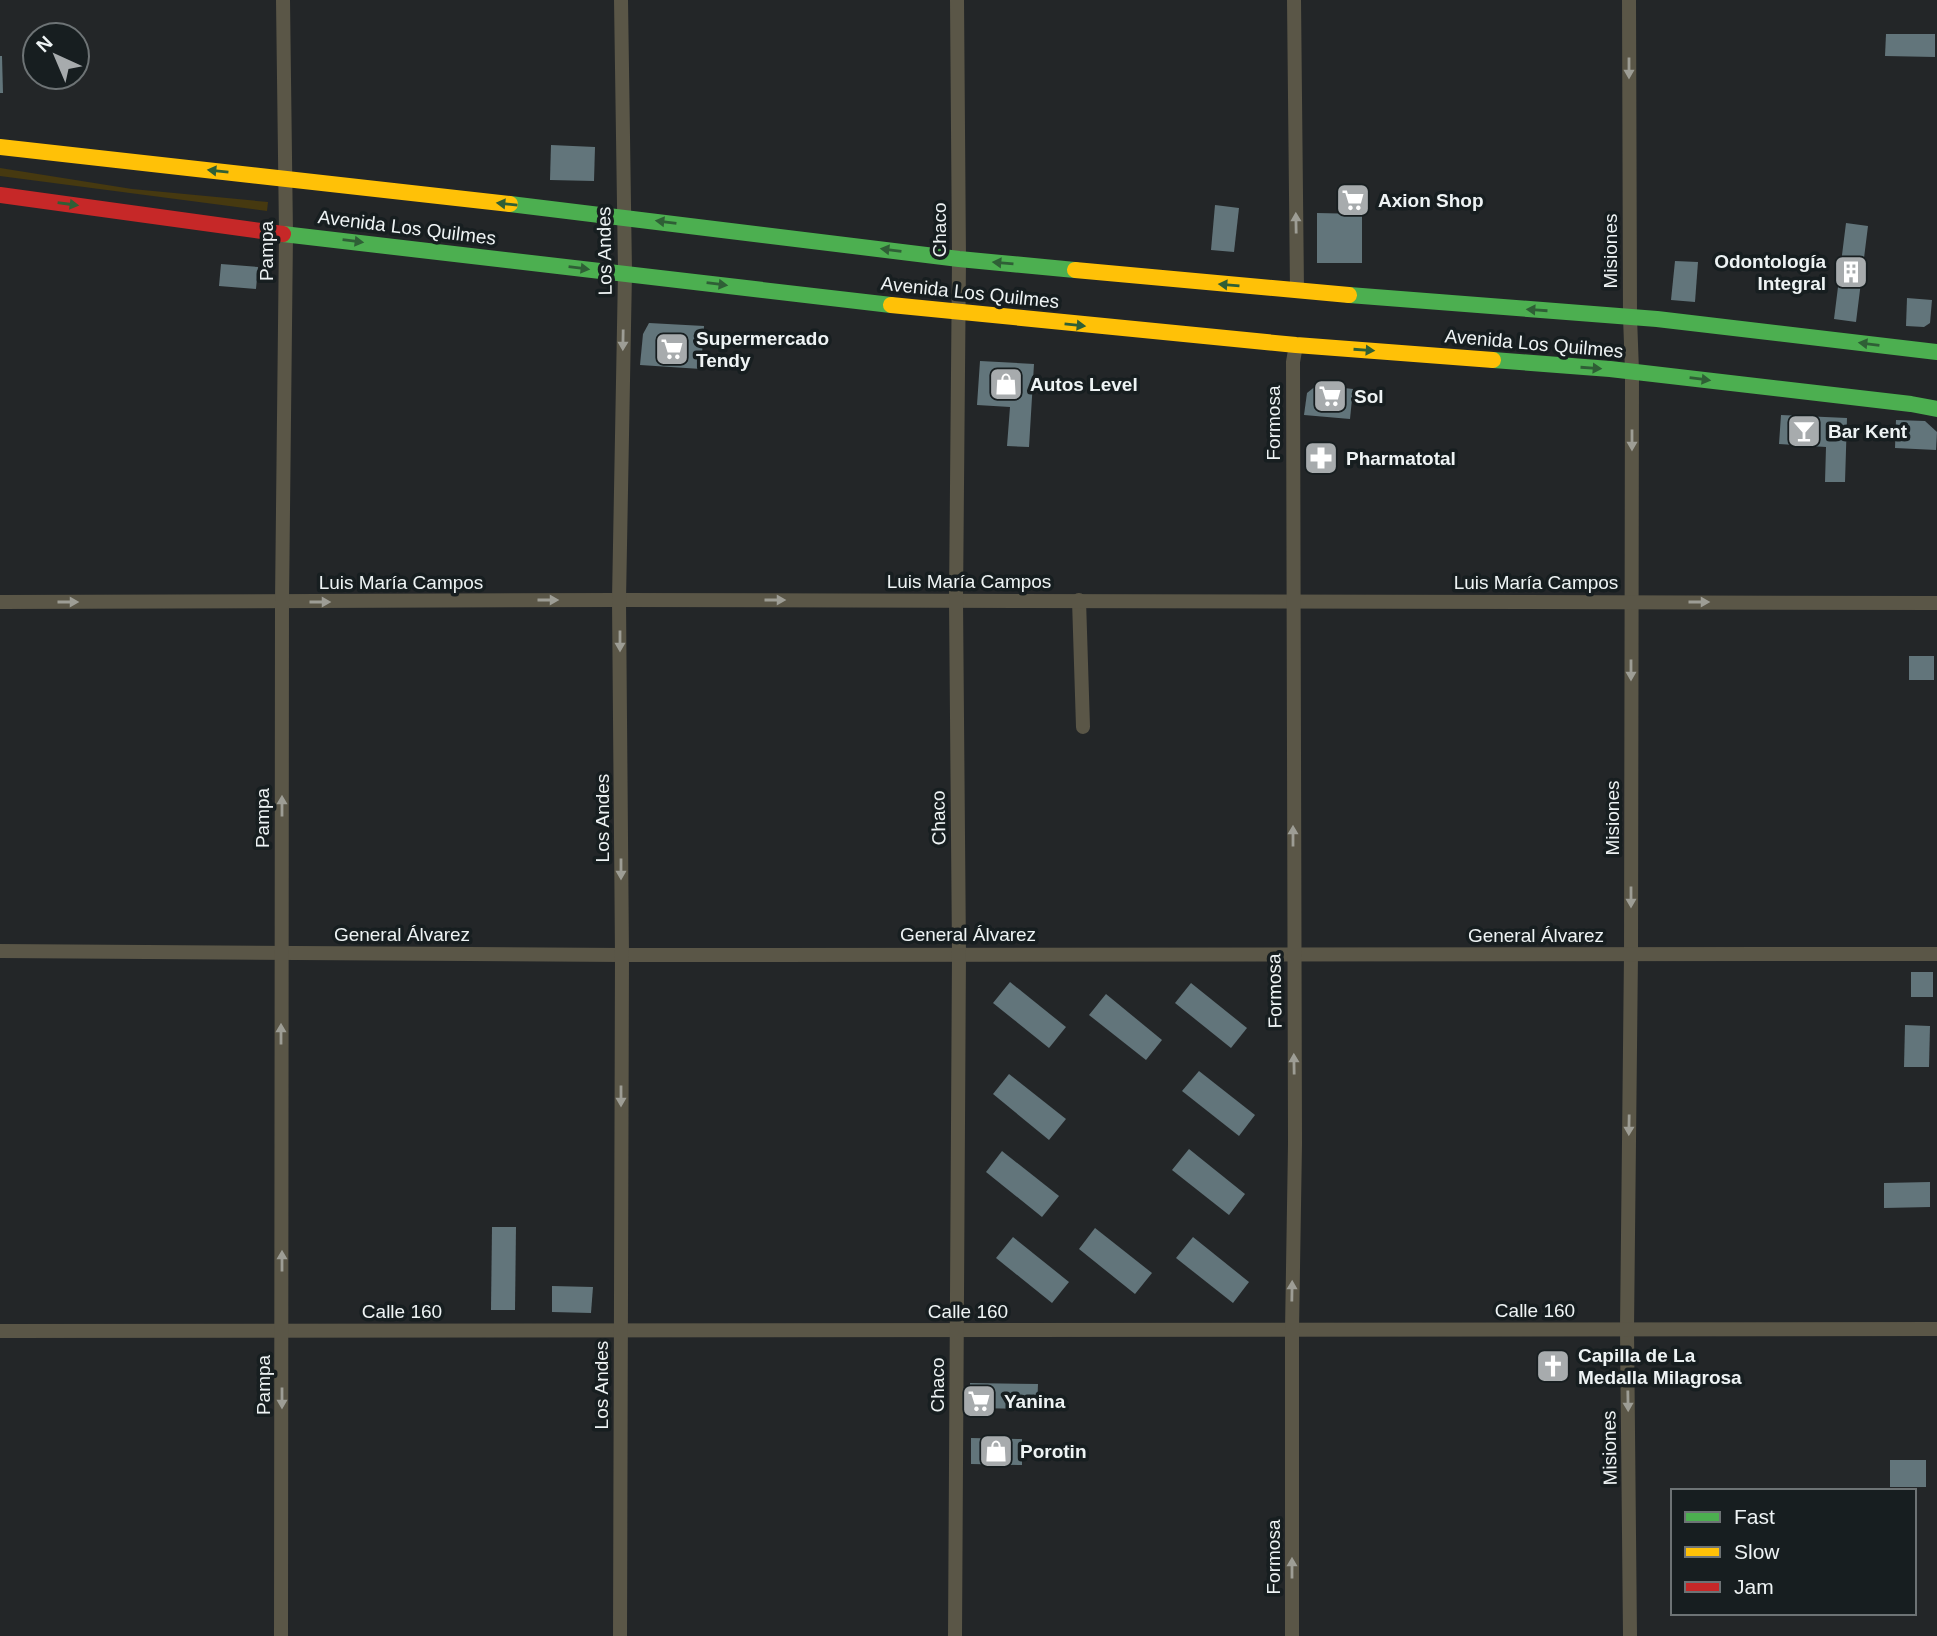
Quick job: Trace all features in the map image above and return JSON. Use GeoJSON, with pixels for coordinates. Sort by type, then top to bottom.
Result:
{"type":"FeatureCollection","features":[{"type":"Feature","properties":{"kind":"main road","name":"Avenida Los Quilmes"},"geometry":{"type":"LineString","coordinates":[[0,147],[623,217],[959,259],[1297,291],[1630,317],[1937,352]]}},
{"type":"Feature","properties":{"kind":"main road","name":"Avenida Los Quilmes"},"geometry":{"type":"LineString","coordinates":[[0,195],[286,234],[958,313],[1296,345],[1632,371],[1937,409]]}},
{"type":"Feature","properties":{"kind":"street","name":"Pampa"},"geometry":{"type":"LineString","coordinates":[[281,1636],[282,602],[286,234],[283,0]]}},
{"type":"Feature","properties":{"kind":"street","name":"Los Andes"},"geometry":{"type":"LineString","coordinates":[[620,1636],[622,955],[619,600],[625,272],[621,0]]}},
{"type":"Feature","properties":{"kind":"street","name":"Chaco"},"geometry":{"type":"LineString","coordinates":[[955,1636],[959,953],[956,600],[959,259],[957,0]]}},
{"type":"Feature","properties":{"kind":"street"},"geometry":{"type":"LineString","coordinates":[[1294,0],[1297,291]]}},
{"type":"Feature","properties":{"kind":"street","name":"Misiones"},"geometry":{"type":"LineString","coordinates":[[1629,0],[1632,371],[1627,1329],[1630,1636]]}},
{"type":"Feature","properties":{"kind":"street","name":"Formosa"},"geometry":{"type":"LineString","coordinates":[[1292,1636],[1295,1144],[1292,601],[1293,362],[1296,345]]}},
{"type":"Feature","properties":{"kind":"street"},"geometry":{"type":"LineString","coordinates":[[1079,600],[1083,727]]}},
{"type":"Feature","properties":{"kind":"street","name":"Luis María Campos"},"geometry":{"type":"LineString","coordinates":[[0,602],[1079,600],[1937,603]]}},
{"type":"Feature","properties":{"kind":"street","name":"General Álvarez"},"geometry":{"type":"LineString","coordinates":[[0,951],[622,955],[1937,954]]}},
{"type":"Feature","properties":{"kind":"street","name":"Calle 160"},"geometry":{"type":"LineString","coordinates":[[0,1331],[1937,1329]]}},
{"type":"Feature","properties":{"kind":"shaded area"},"geometry":{"type":"Polygon","coordinates":[[[0,168],[132,189],[268,202],[267,211],[0,176],[0,168]]]}},
{"type":"Feature","properties":{"kind":"building"},"geometry":{"type":"Polygon","coordinates":[[[1886,34],[1935,34],[1935,57],[1885,56],[1886,34]]]}},
{"type":"Feature","properties":{"kind":"building"},"geometry":{"type":"Polygon","coordinates":[[[2,56],[3,93],[0,93],[2,56]]]}},
{"type":"Feature","properties":{"kind":"building"},"geometry":{"type":"Polygon","coordinates":[[[551,145],[595,147],[594,181],[550,180],[551,145]]]}},
{"type":"Feature","properties":{"kind":"building"},"geometry":{"type":"Polygon","coordinates":[[[1215,205],[1239,208],[1234,252],[1211,250],[1215,205]]]}},
{"type":"Feature","properties":{"kind":"building"},"geometry":{"type":"Polygon","coordinates":[[[1317,213],[1362,214],[1362,263],[1317,263],[1317,213]]]}},
{"type":"Feature","properties":{"kind":"building","name":"Odontología Integral"},"geometry":{"type":"Polygon","coordinates":[[[1846,223],[1868,226],[1856,322],[1834,319],[1846,223]]]}},
{"type":"Feature","properties":{"kind":"building"},"geometry":{"type":"Polygon","coordinates":[[[1675,261],[1698,262],[1695,302],[1671,300],[1675,261]]]}},
{"type":"Feature","properties":{"kind":"building"},"geometry":{"type":"Polygon","coordinates":[[[221,264],[258,267],[256,289],[219,286],[221,264]]]}},
{"type":"Feature","properties":{"kind":"building"},"geometry":{"type":"Polygon","coordinates":[[[1907,298],[1932,300],[1930,323],[1924,327],[1906,326],[1907,298]]]}},
{"type":"Feature","properties":{"kind":"building","name":"Supermercado Tendy"},"geometry":{"type":"Polygon","coordinates":[[[649,323],[704,326],[701,369],[640,365],[643,334],[649,323]]]}},
{"type":"Feature","properties":{"kind":"building","name":"Autos Level"},"geometry":{"type":"Polygon","coordinates":[[[980,361],[1034,364],[1029,447],[1007,446],[1010,407],[977,405],[980,361]]]}},
{"type":"Feature","properties":{"kind":"building"},"geometry":{"type":"Polygon","coordinates":[[[1317,385],[1353,389],[1350,419],[1304,415],[1307,393],[1317,385]]]}},
{"type":"Feature","properties":{"kind":"building"},"geometry":{"type":"Polygon","coordinates":[[[1781,415],[1847,418],[1845,482],[1825,482],[1826,447],[1779,444],[1781,415]]]}},
{"type":"Feature","properties":{"kind":"building"},"geometry":{"type":"Polygon","coordinates":[[[1896,420],[1925,421],[1937,432],[1936,450],[1895,448],[1896,420]]]}},
{"type":"Feature","properties":{"kind":"building"},"geometry":{"type":"Polygon","coordinates":[[[1909,656],[1934,656],[1934,680],[1909,680],[1909,656]]]}},
{"type":"Feature","properties":{"kind":"building"},"geometry":{"type":"Polygon","coordinates":[[[1911,972],[1933,972],[1933,997],[1911,997],[1911,972]]]}},
{"type":"Feature","properties":{"kind":"building"},"geometry":{"type":"Polygon","coordinates":[[[1010,982],[1066,1027],[1049,1048],[993,1003],[1010,982]]]}},
{"type":"Feature","properties":{"kind":"building"},"geometry":{"type":"Polygon","coordinates":[[[1191,983],[1247,1028],[1231,1048],[1175,1003],[1191,983]]]}},
{"type":"Feature","properties":{"kind":"building"},"geometry":{"type":"Polygon","coordinates":[[[1106,994],[1162,1040],[1146,1060],[1089,1015],[1106,994]]]}},
{"type":"Feature","properties":{"kind":"building"},"geometry":{"type":"Polygon","coordinates":[[[1905,1025],[1930,1026],[1929,1067],[1904,1067],[1905,1025]]]}},
{"type":"Feature","properties":{"kind":"building"},"geometry":{"type":"Polygon","coordinates":[[[1199,1071],[1255,1115],[1239,1136],[1182,1091],[1199,1071]]]}},
{"type":"Feature","properties":{"kind":"building"},"geometry":{"type":"Polygon","coordinates":[[[1009,1074],[1066,1119],[1049,1140],[993,1094],[1009,1074]]]}},
{"type":"Feature","properties":{"kind":"building"},"geometry":{"type":"Polygon","coordinates":[[[1189,1149],[1245,1194],[1229,1215],[1172,1170],[1189,1149]]]}},
{"type":"Feature","properties":{"kind":"building"},"geometry":{"type":"Polygon","coordinates":[[[1002,1151],[1059,1196],[1042,1217],[986,1172],[1002,1151]]]}},
{"type":"Feature","properties":{"kind":"building"},"geometry":{"type":"Polygon","coordinates":[[[1930,1182],[1930,1207],[1884,1208],[1884,1183],[1930,1182]]]}},
{"type":"Feature","properties":{"kind":"building"},"geometry":{"type":"Polygon","coordinates":[[[492,1227],[516,1227],[515,1310],[491,1310],[492,1227]]]}},
{"type":"Feature","properties":{"kind":"building"},"geometry":{"type":"Polygon","coordinates":[[[1095,1228],[1152,1273],[1135,1294],[1079,1249],[1095,1228]]]}},
{"type":"Feature","properties":{"kind":"building"},"geometry":{"type":"Polygon","coordinates":[[[1013,1237],[1069,1282],[1052,1303],[996,1258],[1013,1237]]]}},
{"type":"Feature","properties":{"kind":"building"},"geometry":{"type":"Polygon","coordinates":[[[1193,1237],[1249,1282],[1233,1303],[1176,1258],[1193,1237]]]}},
{"type":"Feature","properties":{"kind":"building"},"geometry":{"type":"Polygon","coordinates":[[[552,1286],[593,1287],[591,1313],[552,1312],[552,1286]]]}},
{"type":"Feature","properties":{"kind":"building"},"geometry":{"type":"Polygon","coordinates":[[[970,1383],[1038,1384],[1037,1409],[969,1408],[970,1383]]]}},
{"type":"Feature","properties":{"kind":"building","name":"Porotin"},"geometry":{"type":"Polygon","coordinates":[[[971,1438],[1022,1439],[1022,1465],[971,1464],[971,1438]]]}},
{"type":"Feature","properties":{"kind":"building"},"geometry":{"type":"Polygon","coordinates":[[[1890,1460],[1926,1460],[1926,1487],[1890,1487],[1890,1460]]]}},
{"type":"Feature","properties":{"kind":"traffic: fast"},"geometry":{"type":"LineString","coordinates":[[510,204],[959,259],[1075,270]]}},
{"type":"Feature","properties":{"kind":"traffic: fast"},"geometry":{"type":"LineString","coordinates":[[283,234],[891,305]]}},
{"type":"Feature","properties":{"kind":"traffic: fast"},"geometry":{"type":"LineString","coordinates":[[1349,295],[1657,319],[1937,352]]}},
{"type":"Feature","properties":{"kind":"traffic: fast"},"geometry":{"type":"LineString","coordinates":[[1493,360],[1610,369],[1937,409]]}},
{"type":"Feature","properties":{"kind":"traffic: slow"},"geometry":{"type":"LineString","coordinates":[[0,147],[510,204]]}},
{"type":"Feature","properties":{"kind":"traffic: slow"},"geometry":{"type":"LineString","coordinates":[[1075,270],[1349,295]]}},
{"type":"Feature","properties":{"kind":"traffic: slow"},"geometry":{"type":"LineString","coordinates":[[891,305],[1296,345],[1493,360]]}},
{"type":"Feature","properties":{"kind":"traffic: jam"},"geometry":{"type":"LineString","coordinates":[[0,195],[283,234]]}},
{"type":"Feature","properties":{"kind":"place","name":"Axion Shop"},"geometry":{"type":"Point","coordinates":[1353,200]}},
{"type":"Feature","properties":{"kind":"place","name":"Odontología Integral"},"geometry":{"type":"Point","coordinates":[1851,272]}},
{"type":"Feature","properties":{"kind":"place","name":"Supermercado Tendy"},"geometry":{"type":"Point","coordinates":[672,349]}},
{"type":"Feature","properties":{"kind":"place","name":"Autos Level"},"geometry":{"type":"Point","coordinates":[1006,384]}},
{"type":"Feature","properties":{"kind":"place","name":"Sol"},"geometry":{"type":"Point","coordinates":[1330,396]}},
{"type":"Feature","properties":{"kind":"place","name":"Bar Kent"},"geometry":{"type":"Point","coordinates":[1804,431]}},
{"type":"Feature","properties":{"kind":"place","name":"Pharmatotal"},"geometry":{"type":"Point","coordinates":[1321,458]}},
{"type":"Feature","properties":{"kind":"place","name":"Capilla de La Medalla Milagrosa"},"geometry":{"type":"Point","coordinates":[1553,1366]}},
{"type":"Feature","properties":{"kind":"place","name":"Yanina"},"geometry":{"type":"Point","coordinates":[979,1401]}},
{"type":"Feature","properties":{"kind":"place","name":"Porotin"},"geometry":{"type":"Point","coordinates":[996,1451]}}]}
